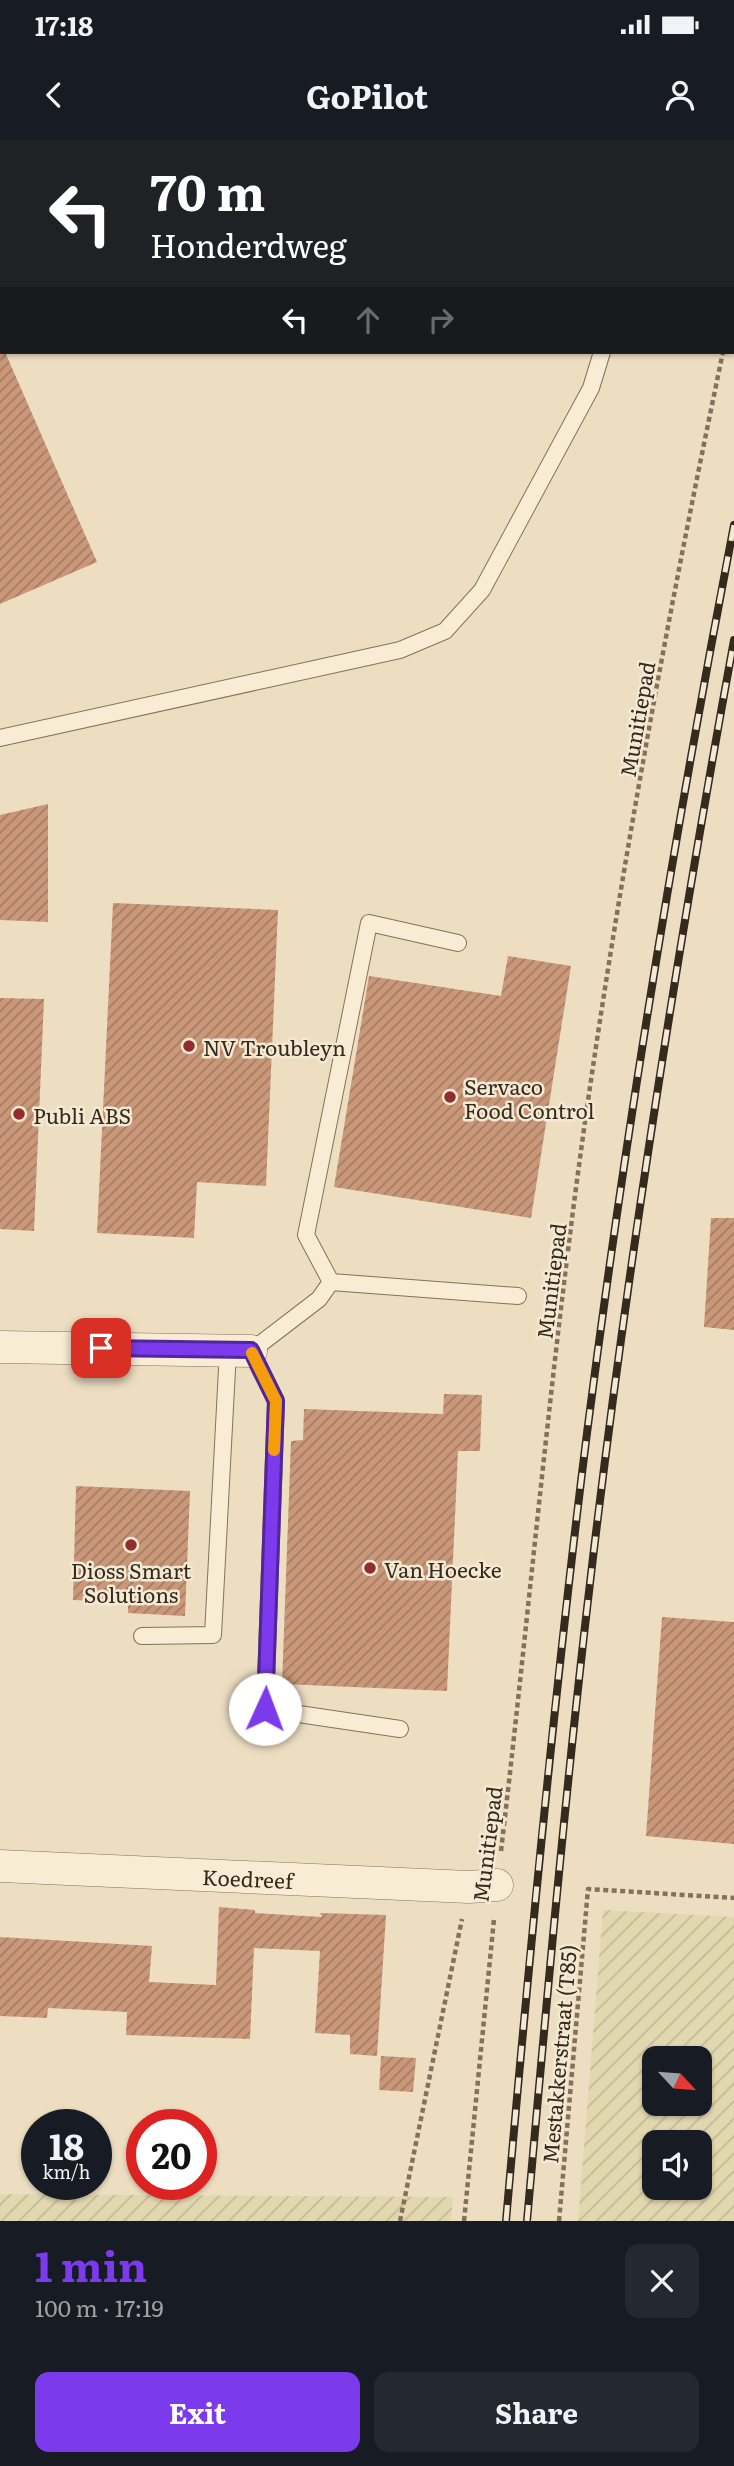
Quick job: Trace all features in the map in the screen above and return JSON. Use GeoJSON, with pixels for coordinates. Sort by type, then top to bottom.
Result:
{"type":"FeatureCollection","features":[{"type":"Feature","properties":{"kind":"street"},"geometry":{"type":"LineString","coordinates":[[0,1347],[240,1350]]}},
{"type":"Feature","properties":{"kind":"street","name":"Koedreef"},"geometry":{"type":"LineString","coordinates":[[0,1866],[483,1886]]}},
{"type":"Feature","properties":{"kind":"lane"},"geometry":{"type":"LineString","coordinates":[[0,738],[400,650],[445,631],[482,590],[591,388],[601,354]]}},
{"type":"Feature","properties":{"kind":"lane"},"geometry":{"type":"LineString","coordinates":[[331,1282],[306,1235],[369,923],[458,943]]}},
{"type":"Feature","properties":{"kind":"lane"},"geometry":{"type":"LineString","coordinates":[[331,1282],[518,1296]]}},
{"type":"Feature","properties":{"kind":"lane"},"geometry":{"type":"LineString","coordinates":[[240,1350],[319,1299],[331,1282]]}},
{"type":"Feature","properties":{"kind":"lane"},"geometry":{"type":"LineString","coordinates":[[142,1636],[213,1635],[240,1350]]}},
{"type":"Feature","properties":{"kind":"lane"},"geometry":{"type":"LineString","coordinates":[[240,1350],[276,1401],[265,1709],[400,1729]]}},
{"type":"Feature","properties":{"kind":"path","name":"Munitiepad"},"geometry":{"type":"LineString","coordinates":[[464,2221],[483,1886],[590,1085],[665,644],[723,354]]}},
{"type":"Feature","properties":{"kind":"path"},"geometry":{"type":"LineString","coordinates":[[400,2221],[483,1886]]}},
{"type":"Feature","properties":{"kind":"path","name":"Mestakkerstraat (T85)"},"geometry":{"type":"LineString","coordinates":[[559,2221],[588,1889],[734,1898]]}},
{"type":"Feature","properties":{"kind":"shaded area"},"geometry":{"type":"Polygon","coordinates":[[[603,1910],[734,1917],[734,2221],[578,2221],[603,1910]]]}},
{"type":"Feature","properties":{"kind":"shaded area"},"geometry":{"type":"Polygon","coordinates":[[[0,2194],[21,2194],[21,2200],[112,2200],[112,2195],[126,2195],[126,2200],[217,2200],[217,2195],[453,2197],[451,2221],[0,2221],[0,2194]]]}},
{"type":"Feature","properties":{"kind":"building"},"geometry":{"type":"Polygon","coordinates":[[[0,354],[6,354],[97,562],[0,604],[0,354]]]}},
{"type":"Feature","properties":{"kind":"building"},"geometry":{"type":"Polygon","coordinates":[[[48,804],[48,922],[0,920],[0,815],[48,804]]]}},
{"type":"Feature","properties":{"kind":"building","name":"NV Troubleyn"},"geometry":{"type":"Polygon","coordinates":[[[113,903],[278,910],[266,1186],[197,1182],[194,1238],[97,1233],[113,903]]]}},
{"type":"Feature","properties":{"kind":"building","name":"Servaco Food Control"},"geometry":{"type":"Polygon","coordinates":[[[508,956],[571,966],[531,1218],[334,1187],[369,976],[501,996],[508,956]]]}},
{"type":"Feature","properties":{"kind":"building","name":"Publi ABS"},"geometry":{"type":"Polygon","coordinates":[[[0,998],[44,999],[34,1231],[0,1229],[0,998]]]}},
{"type":"Feature","properties":{"kind":"building"},"geometry":{"type":"Polygon","coordinates":[[[711,1218],[734,1218],[734,1330],[704,1327],[711,1218]]]}},
{"type":"Feature","properties":{"kind":"building","name":"Van Hoecke"},"geometry":{"type":"Polygon","coordinates":[[[444,1394],[482,1395],[480,1451],[458,1451],[447,1691],[282,1684],[291,1441],[303,1440],[304,1409],[443,1414],[444,1394]]]}},
{"type":"Feature","properties":{"kind":"building","name":"Dioss Smart Solutions"},"geometry":{"type":"Polygon","coordinates":[[[76,1486],[190,1491],[185,1616],[128,1613],[128,1602],[73,1600],[76,1486]]]}},
{"type":"Feature","properties":{"kind":"building"},"geometry":{"type":"Polygon","coordinates":[[[662,1617],[734,1622],[734,1844],[646,1836],[662,1617]]]}},
{"type":"Feature","properties":{"kind":"building"},"geometry":{"type":"Polygon","coordinates":[[[219,1907],[255,1910],[255,1913],[322,1917],[320,1913],[386,1915],[377,2056],[350,2054],[350,2035],[315,2033],[320,1951],[254,1948],[250,2039],[126,2035],[127,2012],[48,2008],[47,2018],[0,2016],[0,1937],[152,1946],[149,1982],[216,1985],[219,1907]]]}},
{"type":"Feature","properties":{"kind":"building"},"geometry":{"type":"Polygon","coordinates":[[[381,2056],[416,2058],[413,2092],[379,2090],[381,2056]]]}},
{"type":"Feature","properties":{"kind":"railway"},"geometry":{"type":"LineString","coordinates":[[506,2221],[553,1728],[602,1319],[653,978],[734,525]]}},
{"type":"Feature","properties":{"kind":"railway"},"geometry":{"type":"LineString","coordinates":[[527,2221],[564,1822],[604,1465],[654,1110],[734,640]]}},
{"type":"Feature","properties":{"kind":"slow traffic"},"geometry":{"type":"LineString","coordinates":[[252,1353],[276,1401],[274,1450]]}},
{"type":"Feature","properties":{"kind":"place","name":"NV Troubleyn"},"geometry":{"type":"Point","coordinates":[189,1046]}},
{"type":"Feature","properties":{"kind":"place","name":"Servaco Food Control"},"geometry":{"type":"Point","coordinates":[450,1097]}},
{"type":"Feature","properties":{"kind":"place","name":"Publi ABS"},"geometry":{"type":"Point","coordinates":[19,1114]}},
{"type":"Feature","properties":{"kind":"place","name":"Dioss Smart Solutions"},"geometry":{"type":"Point","coordinates":[131,1545]}},
{"type":"Feature","properties":{"kind":"place","name":"Van Hoecke"},"geometry":{"type":"Point","coordinates":[370,1568]}},
{"type":"Feature","properties":{"kind":"route"},"geometry":{"type":"LineString","coordinates":[[101,1348],[251,1350],[276,1401],[265,1709]]}}]}
